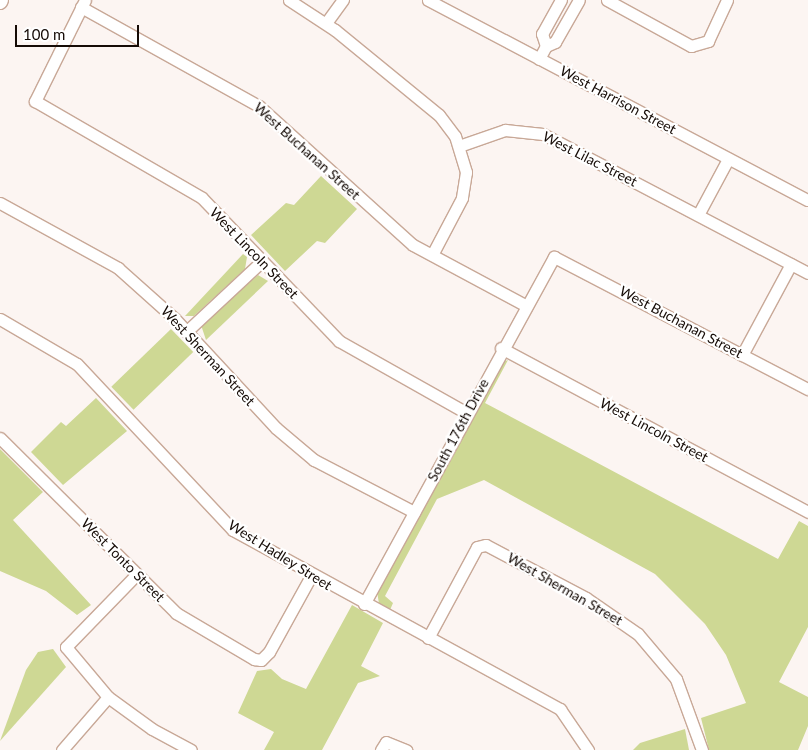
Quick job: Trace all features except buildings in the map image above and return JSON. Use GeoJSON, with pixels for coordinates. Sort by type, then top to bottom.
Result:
{"type":"FeatureCollection","features":[{"type":"Feature","properties":{"kind":"street"},"geometry":{"type":"LineString","coordinates":[[289,0],[326,23],[439,115],[459,146],[466,172],[462,198],[432,255]]}},
{"type":"Feature","properties":{"kind":"street"},"geometry":{"type":"LineString","coordinates":[[326,23],[343,0]]}},
{"type":"Feature","properties":{"kind":"street","name":"West Harrison Street"},"geometry":{"type":"LineString","coordinates":[[428,0],[808,200]]}},
{"type":"Feature","properties":{"kind":"street"},"geometry":{"type":"LineString","coordinates":[[546,46],[542,34],[561,0]]}},
{"type":"Feature","properties":{"kind":"street"},"geometry":{"type":"LineString","coordinates":[[539,59],[546,46],[555,42],[579,0]]}},
{"type":"Feature","properties":{"kind":"street"},"geometry":{"type":"LineString","coordinates":[[608,0],[690,46],[708,40],[727,0]]}},
{"type":"Feature","properties":{"kind":"street","name":"West Lincoln Street"},"geometry":{"type":"LineString","coordinates":[[83,4],[34,101],[177,181],[218,214],[339,341],[467,413]]}},
{"type":"Feature","properties":{"kind":"street","name":"West Buchanan Street"},"geometry":{"type":"LineString","coordinates":[[83,4],[259,106],[391,227],[432,255],[525,306]]}},
{"type":"Feature","properties":{"kind":"street","name":"West Lilac Street"},"geometry":{"type":"LineString","coordinates":[[459,146],[505,130],[544,134],[808,273]]}},
{"type":"Feature","properties":{"kind":"street"},"geometry":{"type":"LineString","coordinates":[[698,215],[728,159]]}},
{"type":"Feature","properties":{"kind":"street","name":"West Sherman Street"},"geometry":{"type":"LineString","coordinates":[[0,203],[118,268],[187,331],[276,428],[314,460],[414,512]]}},
{"type":"Feature","properties":{"kind":"street","name":"West Buchanan Street"},"geometry":{"type":"LineString","coordinates":[[554,257],[808,389]]}},
{"type":"Feature","properties":{"kind":"street","name":"South 176th Drive"},"geometry":{"type":"LineString","coordinates":[[364,604],[501,348],[554,257]]}},
{"type":"Feature","properties":{"kind":"street"},"geometry":{"type":"LineString","coordinates":[[187,331],[262,261]]}},
{"type":"Feature","properties":{"kind":"street"},"geometry":{"type":"LineString","coordinates":[[742,355],[791,264]]}},
{"type":"Feature","properties":{"kind":"street","name":"West Hadley Street"},"geometry":{"type":"LineString","coordinates":[[0,319],[77,364],[233,530],[311,576],[560,709],[588,750]]}},
{"type":"Feature","properties":{"kind":"street","name":"West Lincoln Street"},"geometry":{"type":"LineString","coordinates":[[501,348],[808,512]]}},
{"type":"Feature","properties":{"kind":"street","name":"West Tonto Street"},"geometry":{"type":"LineString","coordinates":[[0,438],[135,576],[176,613],[219,641],[261,660],[311,576]]}},
{"type":"Feature","properties":{"kind":"street","name":"West Sherman Street"},"geometry":{"type":"LineString","coordinates":[[428,638],[477,547],[486,545],[586,598],[638,634],[676,679],[702,750]]}},
{"type":"Feature","properties":{"kind":"street"},"geometry":{"type":"LineString","coordinates":[[135,576],[66,647],[108,697],[152,730],[191,750]]}},
{"type":"Feature","properties":{"kind":"street"},"geometry":{"type":"LineString","coordinates":[[62,750],[108,697]]}},
{"type":"Feature","properties":{"kind":"street"},"geometry":{"type":"LineString","coordinates":[[383,746],[406,750]]}},
{"type":"Feature","properties":{"kind":"green space"},"geometry":{"type":"Polygon","coordinates":[[[321,176],[357,209],[325,243],[317,241],[285,271],[251,235],[286,203],[294,205],[321,176]]]}},
{"type":"Feature","properties":{"kind":"green space"},"geometry":{"type":"Polygon","coordinates":[[[243,254],[247,257],[245,269],[194,316],[185,316],[243,254]]]}},
{"type":"Feature","properties":{"kind":"green space"},"geometry":{"type":"Polygon","coordinates":[[[258,275],[268,281],[206,340],[201,325],[258,275]]]}},
{"type":"Feature","properties":{"kind":"green space"},"geometry":{"type":"Polygon","coordinates":[[[171,329],[193,352],[134,410],[111,387],[171,329]]]}},
{"type":"Feature","properties":{"kind":"green space"},"geometry":{"type":"Polygon","coordinates":[[[508,360],[485,403],[778,559],[799,521],[808,526],[808,627],[779,682],[808,697],[808,726],[798,750],[709,750],[701,718],[746,703],[726,655],[705,624],[655,574],[484,480],[437,499],[385,596],[393,603],[390,610],[379,604],[377,591],[498,364],[508,360]]]}},
{"type":"Feature","properties":{"kind":"green space"},"geometry":{"type":"Polygon","coordinates":[[[96,398],[127,431],[63,485],[31,452],[61,422],[66,426],[96,398]]]}},
{"type":"Feature","properties":{"kind":"green space"},"geometry":{"type":"Polygon","coordinates":[[[0,449],[43,492],[13,520],[91,605],[77,615],[46,591],[0,571],[0,449]]]}},
{"type":"Feature","properties":{"kind":"green space"},"geometry":{"type":"Polygon","coordinates":[[[352,605],[383,623],[361,666],[380,676],[358,683],[322,750],[264,750],[274,732],[238,713],[257,671],[271,669],[282,679],[306,689],[352,605]]]}},
{"type":"Feature","properties":{"kind":"green space"},"geometry":{"type":"Polygon","coordinates":[[[53,649],[66,667],[0,741],[26,670],[38,652],[53,649]]]}},
{"type":"Feature","properties":{"kind":"green space"},"geometry":{"type":"Polygon","coordinates":[[[685,729],[689,750],[633,750],[640,743],[685,729]]]}}]}
